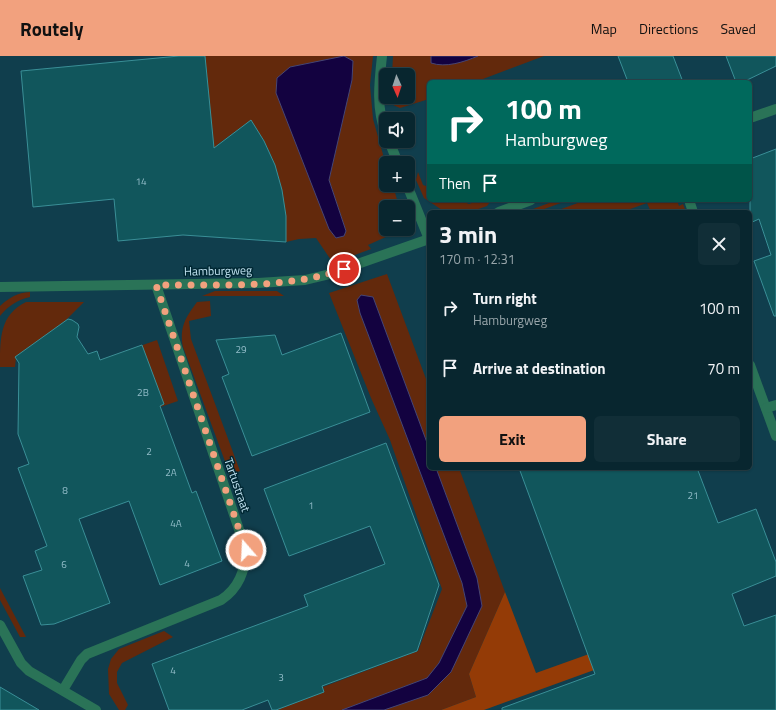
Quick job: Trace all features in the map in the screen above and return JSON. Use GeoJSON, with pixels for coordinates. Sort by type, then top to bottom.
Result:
{"type":"FeatureCollection","features":[{"type":"Feature","properties":{"kind":"street"},"geometry":{"type":"LineString","coordinates":[[380,112],[379,79],[382,56]]}},
{"type":"Feature","properties":{"kind":"street"},"geometry":{"type":"LineString","coordinates":[[752,117],[776,109]]}},
{"type":"Feature","properties":{"kind":"street"},"geometry":{"type":"LineString","coordinates":[[410,192],[427,234]]}},
{"type":"Feature","properties":{"kind":"street"},"geometry":{"type":"LineString","coordinates":[[505,210],[526,202]]}},
{"type":"Feature","properties":{"kind":"street","name":"Hamburgweg"},"geometry":{"type":"LineString","coordinates":[[0,287],[258,283],[305,280],[326,275],[427,240]]}},
{"type":"Feature","properties":{"kind":"street","name":"Tartustraat"},"geometry":{"type":"LineString","coordinates":[[63,690],[81,660],[87,654],[221,600],[229,595],[233,590],[240,581],[244,571],[246,550],[156,285]]}},
{"type":"Feature","properties":{"kind":"street"},"geometry":{"type":"LineString","coordinates":[[752,370],[776,436]]}},
{"type":"Feature","properties":{"kind":"street"},"geometry":{"type":"LineString","coordinates":[[766,408],[776,405]]}},
{"type":"Feature","properties":{"kind":"street"},"geometry":{"type":"LineString","coordinates":[[0,625],[21,663],[29,671],[96,710]]}},
{"type":"Feature","properties":{"kind":"shaded area"},"geometry":{"type":"Polygon","coordinates":[[[0,56],[776,56],[776,710],[0,710],[0,56]]]}},
{"type":"Feature","properties":{"kind":"shaded area"},"geometry":{"type":"Polygon","coordinates":[[[205,56],[344,56],[373,56],[370,85],[373,119],[379,140],[379,148],[381,148],[383,156],[379,156],[379,192],[395,192],[397,200],[379,200],[379,236],[388,236],[368,245],[371,249],[333,263],[316,238],[299,239],[286,242],[285,210],[279,178],[268,148],[260,134],[250,121],[214,148],[205,56]],[[344,56],[290,67],[336,238],[344,236],[346,231],[329,180],[352,80],[353,61],[344,56]]]}},
{"type":"Feature","properties":{"kind":"shaded area"},"geometry":{"type":"Polygon","coordinates":[[[344,56],[353,61],[352,80],[329,180],[346,231],[344,236],[336,238],[329,229],[276,93],[277,78],[290,67],[344,56]]]}},
{"type":"Feature","properties":{"kind":"shaded area"},"geometry":{"type":"Polygon","coordinates":[[[393,56],[431,56],[431,63],[465,61],[478,56],[544,56],[480,80],[427,80],[427,100],[415,103],[415,68],[392,68],[393,56]]]}},
{"type":"Feature","properties":{"kind":"shaded area"},"geometry":{"type":"Polygon","coordinates":[[[431,56],[478,56],[461,62],[443,65],[431,63],[431,56]]]}},
{"type":"Feature","properties":{"kind":"shaded area"},"geometry":{"type":"Polygon","coordinates":[[[391,104],[413,104],[400,108],[391,104]]]}},
{"type":"Feature","properties":{"kind":"shaded area"},"geometry":{"type":"Polygon","coordinates":[[[418,172],[423,185],[427,186],[427,200],[424,198],[416,180],[418,172]]]}},
{"type":"Feature","properties":{"kind":"shaded area"},"geometry":{"type":"Polygon","coordinates":[[[430,202],[464,202],[469,204],[474,202],[490,202],[487,206],[476,210],[442,210],[430,202]]]}},
{"type":"Feature","properties":{"kind":"shaded area"},"geometry":{"type":"Polygon","coordinates":[[[552,202],[564,202],[542,210],[530,210],[552,202]]]}},
{"type":"Feature","properties":{"kind":"shaded area"},"geometry":{"type":"Polygon","coordinates":[[[580,202],[678,202],[679,206],[683,204],[685,210],[650,210],[647,203],[628,210],[558,210],[580,202]]]}},
{"type":"Feature","properties":{"kind":"shaded area"},"geometry":{"type":"Polygon","coordinates":[[[387,274],[427,382],[427,443],[373,297],[360,313],[462,583],[467,606],[439,663],[427,678],[342,710],[277,710],[324,692],[323,687],[418,651],[442,589],[390,440],[371,398],[329,293],[387,274]]]}},
{"type":"Feature","properties":{"kind":"shaded area"},"geometry":{"type":"Polygon","coordinates":[[[215,291],[277,291],[284,296],[202,296],[215,291]]]}},
{"type":"Feature","properties":{"kind":"shaded area"},"geometry":{"type":"Polygon","coordinates":[[[30,292],[30,297],[13,304],[0,316],[0,306],[10,298],[17,294],[30,292]]]}},
{"type":"Feature","properties":{"kind":"shaded area"},"geometry":{"type":"Polygon","coordinates":[[[361,295],[373,297],[427,443],[427,470],[437,470],[477,578],[482,606],[451,672],[428,695],[384,710],[342,710],[427,678],[439,663],[467,606],[462,583],[360,313],[357,300],[361,295]]]}},
{"type":"Feature","properties":{"kind":"shaded area"},"geometry":{"type":"Polygon","coordinates":[[[210,301],[211,316],[189,321],[191,339],[240,471],[230,475],[183,347],[182,340],[184,323],[193,307],[197,302],[210,301]]]}},
{"type":"Feature","properties":{"kind":"shaded area"},"geometry":{"type":"Polygon","coordinates":[[[26,302],[84,302],[65,321],[16,358],[15,367],[0,367],[1,337],[6,320],[17,307],[26,302]]]}},
{"type":"Feature","properties":{"kind":"shaded area"},"geometry":{"type":"Polygon","coordinates":[[[157,340],[178,401],[122,420],[100,360],[157,340]]]}},
{"type":"Feature","properties":{"kind":"shaded area"},"geometry":{"type":"Polygon","coordinates":[[[437,470],[460,470],[505,592],[469,674],[476,697],[441,710],[384,710],[428,695],[451,672],[477,578],[437,470]]]}},
{"type":"Feature","properties":{"kind":"shaded area"},"geometry":{"type":"Polygon","coordinates":[[[0,588],[26,637],[20,637],[0,600],[0,588]]]}},
{"type":"Feature","properties":{"kind":"shaded area"},"geometry":{"type":"Polygon","coordinates":[[[505,592],[536,673],[645,634],[652,649],[484,710],[441,710],[476,697],[469,674],[505,592]]]}},
{"type":"Feature","properties":{"kind":"shaded area"},"geometry":{"type":"Polygon","coordinates":[[[164,631],[173,637],[122,663],[117,672],[117,683],[128,705],[125,710],[119,710],[109,694],[108,669],[111,659],[119,649],[164,631]]]}},
{"type":"Feature","properties":{"kind":"building"},"geometry":{"type":"Polygon","coordinates":[[[179,56],[205,56],[214,148],[251,120],[264,141],[275,165],[282,190],[286,216],[286,242],[183,235],[118,241],[114,199],[33,207],[21,71],[179,56]]]}},
{"type":"Feature","properties":{"kind":"building"},"geometry":{"type":"Polygon","coordinates":[[[618,56],[673,56],[682,80],[627,80],[618,56]]]}},
{"type":"Feature","properties":{"kind":"building"},"geometry":{"type":"Polygon","coordinates":[[[726,56],[776,56],[776,66],[747,80],[735,80],[726,56]]]}},
{"type":"Feature","properties":{"kind":"building"},"geometry":{"type":"Polygon","coordinates":[[[776,149],[776,316],[774,316],[754,261],[771,255],[759,219],[752,222],[750,202],[752,202],[752,158],[776,149]]]}},
{"type":"Feature","properties":{"kind":"building"},"geometry":{"type":"Polygon","coordinates":[[[68,319],[78,324],[79,327],[77,337],[88,354],[97,351],[100,360],[142,345],[164,404],[160,406],[192,493],[196,491],[222,561],[160,585],[129,501],[79,519],[110,603],[54,624],[41,625],[23,576],[42,570],[35,551],[47,546],[18,468],[29,464],[18,434],[19,363],[15,357],[68,319]]]}},
{"type":"Feature","properties":{"kind":"building"},"geometry":{"type":"Polygon","coordinates":[[[341,333],[370,412],[252,456],[222,377],[229,374],[216,340],[275,335],[282,355],[341,333]]]}},
{"type":"Feature","properties":{"kind":"building"},"geometry":{"type":"Polygon","coordinates":[[[386,443],[439,585],[417,651],[322,686],[324,692],[276,710],[272,710],[268,700],[242,710],[169,710],[152,664],[308,606],[304,595],[385,564],[370,526],[289,556],[264,489],[386,443]]]}},
{"type":"Feature","properties":{"kind":"building"},"geometry":{"type":"Polygon","coordinates":[[[520,470],[698,470],[718,523],[756,509],[776,562],[776,576],[732,594],[744,626],[776,615],[776,710],[502,710],[502,708],[595,674],[520,470]]]}},
{"type":"Feature","properties":{"kind":"building"},"geometry":{"type":"Polygon","coordinates":[[[0,687],[39,710],[0,710],[0,687]]]}},
{"type":"Feature","properties":{"kind":"route"},"geometry":{"type":"LineString","coordinates":[[246,550],[156,285],[258,283],[305,280],[344,269]]}}]}
